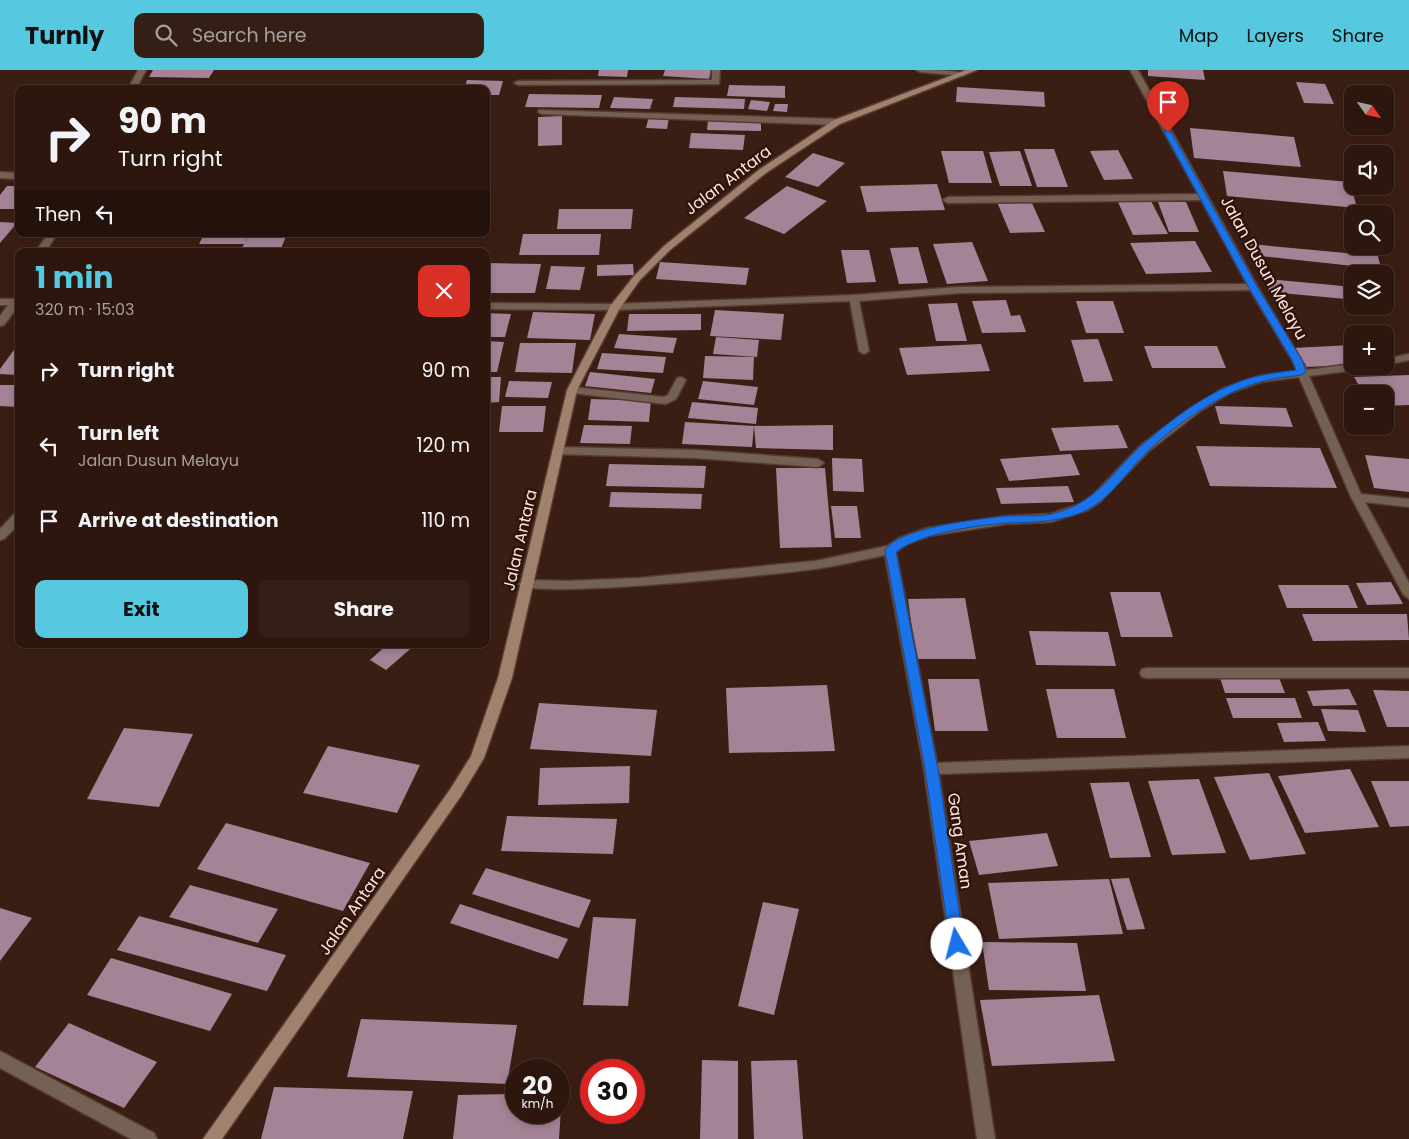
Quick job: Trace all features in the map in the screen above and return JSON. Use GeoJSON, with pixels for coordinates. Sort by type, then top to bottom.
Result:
{"type":"FeatureCollection","features":[{"type":"Feature","properties":{"kind":"street"},"geometry":{"type":"LineString","coordinates":[[134,85],[142,70]]}},
{"type":"Feature","properties":{"kind":"street"},"geometry":{"type":"LineString","coordinates":[[518,83],[716,82],[716,70]]}},
{"type":"Feature","properties":{"kind":"street"},"geometry":{"type":"LineString","coordinates":[[920,70],[968,72]]}},
{"type":"Feature","properties":{"kind":"street","name":"Jalan Dusun Melayu"},"geometry":{"type":"LineString","coordinates":[[1134,70],[1253,288],[1297,360],[1358,497],[1409,594]]}},
{"type":"Feature","properties":{"kind":"street","name":"Jalan Antara"},"geometry":{"type":"LineString","coordinates":[[212,1139],[452,799],[477,758],[505,678],[525,584],[572,390],[615,307],[637,278],[668,248],[712,210],[763,171],[837,122],[968,72]]}},
{"type":"Feature","properties":{"kind":"street"},"geometry":{"type":"LineString","coordinates":[[542,112],[837,122]]}},
{"type":"Feature","properties":{"kind":"street"},"geometry":{"type":"LineString","coordinates":[[0,175],[15,176]]}},
{"type":"Feature","properties":{"kind":"street"},"geometry":{"type":"LineString","coordinates":[[948,200],[1205,197]]}},
{"type":"Feature","properties":{"kind":"street"},"geometry":{"type":"LineString","coordinates":[[43,248],[50,237]]}},
{"type":"Feature","properties":{"kind":"street"},"geometry":{"type":"LineString","coordinates":[[490,306],[615,307],[854,298],[959,290],[1253,288]]}},
{"type":"Feature","properties":{"kind":"street"},"geometry":{"type":"LineString","coordinates":[[854,298],[864,351]]}},
{"type":"Feature","properties":{"kind":"street"},"geometry":{"type":"LineString","coordinates":[[0,302],[15,300]]}},
{"type":"Feature","properties":{"kind":"street"},"geometry":{"type":"LineString","coordinates":[[0,323],[15,304]]}},
{"type":"Feature","properties":{"kind":"street"},"geometry":{"type":"LineString","coordinates":[[1394,360],[1409,357]]}},
{"type":"Feature","properties":{"kind":"street"},"geometry":{"type":"LineString","coordinates":[[525,584],[567,585],[639,582],[815,565],[890,550],[903,541],[927,532],[1006,520],[1052,518],[1078,510],[1096,499],[1145,448],[1195,410],[1226,391],[1259,379],[1304,379],[1344,370]]}},
{"type":"Feature","properties":{"kind":"street"},"geometry":{"type":"LineString","coordinates":[[572,390],[666,401],[672,397],[681,380]]}},
{"type":"Feature","properties":{"kind":"street"},"geometry":{"type":"LineString","coordinates":[[558,451],[695,454],[818,463]]}},
{"type":"Feature","properties":{"kind":"street"},"geometry":{"type":"LineString","coordinates":[[1358,497],[1409,502]]}},
{"type":"Feature","properties":{"kind":"street"},"geometry":{"type":"LineString","coordinates":[[0,536],[15,520]]}},
{"type":"Feature","properties":{"kind":"street","name":"Gang Aman"},"geometry":{"type":"LineString","coordinates":[[890,550],[931,769],[986,1139]]}},
{"type":"Feature","properties":{"kind":"street"},"geometry":{"type":"LineString","coordinates":[[1147,672],[1409,673]]}},
{"type":"Feature","properties":{"kind":"street"},"geometry":{"type":"LineString","coordinates":[[931,769],[1409,752]]}},
{"type":"Feature","properties":{"kind":"street"},"geometry":{"type":"LineString","coordinates":[[0,1059],[148,1139]]}},
{"type":"Feature","properties":{"kind":"building"},"geometry":{"type":"Polygon","coordinates":[[[153,70],[214,70],[209,78],[149,77],[153,70]]]}},
{"type":"Feature","properties":{"kind":"building"},"geometry":{"type":"Polygon","coordinates":[[[599,70],[628,70],[627,77],[598,76],[599,70]]]}},
{"type":"Feature","properties":{"kind":"building"},"geometry":{"type":"Polygon","coordinates":[[[665,70],[711,70],[709,79],[663,76],[665,70]]]}},
{"type":"Feature","properties":{"kind":"building"},"geometry":{"type":"Polygon","coordinates":[[[1148,70],[1203,70],[1205,80],[1148,76],[1148,70]]]}},
{"type":"Feature","properties":{"kind":"building"},"geometry":{"type":"Polygon","coordinates":[[[467,80],[503,81],[499,95],[490,95],[490,85],[465,85],[467,80]]]}},
{"type":"Feature","properties":{"kind":"building"},"geometry":{"type":"Polygon","coordinates":[[[1296,82],[1325,84],[1334,104],[1304,103],[1296,82]]]}},
{"type":"Feature","properties":{"kind":"building"},"geometry":{"type":"Polygon","coordinates":[[[729,85],[785,86],[785,98],[727,96],[729,85]]]}},
{"type":"Feature","properties":{"kind":"building"},"geometry":{"type":"Polygon","coordinates":[[[957,87],[1044,92],[1045,107],[956,102],[957,87]]]}},
{"type":"Feature","properties":{"kind":"building"},"geometry":{"type":"Polygon","coordinates":[[[529,94],[602,95],[599,108],[525,107],[529,94]]]}},
{"type":"Feature","properties":{"kind":"building"},"geometry":{"type":"Polygon","coordinates":[[[614,97],[653,99],[650,109],[610,108],[614,97]]]}},
{"type":"Feature","properties":{"kind":"building"},"geometry":{"type":"Polygon","coordinates":[[[675,97],[745,99],[744,109],[673,107],[675,97]]]}},
{"type":"Feature","properties":{"kind":"building"},"geometry":{"type":"Polygon","coordinates":[[[751,100],[770,102],[767,111],[748,109],[751,100]]]}},
{"type":"Feature","properties":{"kind":"building"},"geometry":{"type":"Polygon","coordinates":[[[775,104],[788,104],[787,112],[773,111],[775,104]]]}},
{"type":"Feature","properties":{"kind":"building"},"geometry":{"type":"Polygon","coordinates":[[[562,116],[562,145],[538,146],[538,117],[562,116]]]}},
{"type":"Feature","properties":{"kind":"building"},"geometry":{"type":"Polygon","coordinates":[[[649,116],[669,117],[667,129],[646,128],[649,116]]]}},
{"type":"Feature","properties":{"kind":"building"},"geometry":{"type":"Polygon","coordinates":[[[708,120],[761,121],[761,131],[707,130],[708,120]]]}},
{"type":"Feature","properties":{"kind":"building"},"geometry":{"type":"Polygon","coordinates":[[[1190,128],[1294,137],[1301,167],[1194,158],[1190,128]]]}},
{"type":"Feature","properties":{"kind":"building"},"geometry":{"type":"Polygon","coordinates":[[[691,133],[745,135],[743,150],[689,148],[691,133]]]}},
{"type":"Feature","properties":{"kind":"building"},"geometry":{"type":"Polygon","coordinates":[[[1024,149],[1054,149],[1068,187],[1037,187],[1024,149]]]}},
{"type":"Feature","properties":{"kind":"building"},"geometry":{"type":"Polygon","coordinates":[[[1118,150],[1133,179],[1104,180],[1090,151],[1118,150]]]}},
{"type":"Feature","properties":{"kind":"building"},"geometry":{"type":"Polygon","coordinates":[[[941,151],[983,151],[992,183],[949,183],[941,151]]]}},
{"type":"Feature","properties":{"kind":"building"},"geometry":{"type":"Polygon","coordinates":[[[1020,151],[1032,186],[1000,186],[989,152],[1020,151]]]}},
{"type":"Feature","properties":{"kind":"building"},"geometry":{"type":"Polygon","coordinates":[[[813,153],[845,163],[818,187],[785,177],[813,153]]]}},
{"type":"Feature","properties":{"kind":"building"},"geometry":{"type":"Polygon","coordinates":[[[1223,171],[1344,181],[1344,195],[1354,195],[1356,205],[1344,205],[1344,207],[1227,196],[1223,171]]]}},
{"type":"Feature","properties":{"kind":"building"},"geometry":{"type":"Polygon","coordinates":[[[937,184],[945,210],[867,212],[860,186],[937,184]]]}},
{"type":"Feature","properties":{"kind":"building"},"geometry":{"type":"Polygon","coordinates":[[[7,186],[15,186],[15,209],[0,209],[0,195],[7,186]]]}},
{"type":"Feature","properties":{"kind":"building"},"geometry":{"type":"Polygon","coordinates":[[[787,186],[827,201],[784,234],[744,218],[787,186]]]}},
{"type":"Feature","properties":{"kind":"building"},"geometry":{"type":"Polygon","coordinates":[[[1150,199],[1168,234],[1133,235],[1117,200],[1150,199]]]}},
{"type":"Feature","properties":{"kind":"building"},"geometry":{"type":"Polygon","coordinates":[[[1031,201],[1045,232],[1010,233],[997,202],[1031,201]]]}},
{"type":"Feature","properties":{"kind":"building"},"geometry":{"type":"Polygon","coordinates":[[[1158,202],[1186,202],[1199,232],[1169,232],[1158,202]]]}},
{"type":"Feature","properties":{"kind":"building"},"geometry":{"type":"Polygon","coordinates":[[[559,209],[633,209],[631,229],[557,229],[559,209]]]}},
{"type":"Feature","properties":{"kind":"building"},"geometry":{"type":"Polygon","coordinates":[[[0,222],[15,223],[15,225],[0,243],[0,222]]]}},
{"type":"Feature","properties":{"kind":"building"},"geometry":{"type":"Polygon","coordinates":[[[523,234],[601,234],[599,255],[519,255],[523,234]]]}},
{"type":"Feature","properties":{"kind":"building"},"geometry":{"type":"Polygon","coordinates":[[[202,237],[247,237],[245,242],[248,237],[286,237],[281,248],[242,248],[244,244],[199,244],[202,237]]]}},
{"type":"Feature","properties":{"kind":"building"},"geometry":{"type":"Polygon","coordinates":[[[1195,241],[1212,272],[1146,274],[1130,243],[1195,241]]]}},
{"type":"Feature","properties":{"kind":"building"},"geometry":{"type":"Polygon","coordinates":[[[972,242],[988,281],[947,284],[933,244],[972,242]]]}},
{"type":"Feature","properties":{"kind":"building"},"geometry":{"type":"Polygon","coordinates":[[[1250,244],[1344,253],[1344,255],[1378,256],[1380,265],[1344,265],[1252,255],[1250,244]]]}},
{"type":"Feature","properties":{"kind":"building"},"geometry":{"type":"Polygon","coordinates":[[[918,247],[928,283],[899,284],[890,248],[918,247]]]}},
{"type":"Feature","properties":{"kind":"building"},"geometry":{"type":"Polygon","coordinates":[[[841,250],[869,250],[876,282],[847,283],[841,250]]]}},
{"type":"Feature","properties":{"kind":"building"},"geometry":{"type":"Polygon","coordinates":[[[660,262],[749,268],[746,285],[656,279],[660,262]]]}},
{"type":"Feature","properties":{"kind":"building"},"geometry":{"type":"Polygon","coordinates":[[[490,263],[541,264],[535,293],[490,293],[490,263]]]}},
{"type":"Feature","properties":{"kind":"building"},"geometry":{"type":"Polygon","coordinates":[[[633,264],[634,275],[597,276],[597,265],[633,264]]]}},
{"type":"Feature","properties":{"kind":"building"},"geometry":{"type":"Polygon","coordinates":[[[551,266],[585,267],[580,290],[546,289],[551,266]]]}},
{"type":"Feature","properties":{"kind":"building"},"geometry":{"type":"Polygon","coordinates":[[[1267,279],[1343,286],[1344,299],[1269,292],[1267,279]]]}},
{"type":"Feature","properties":{"kind":"building"},"geometry":{"type":"Polygon","coordinates":[[[1006,300],[1011,316],[1020,315],[1026,332],[982,333],[972,301],[1006,300]]]}},
{"type":"Feature","properties":{"kind":"building"},"geometry":{"type":"Polygon","coordinates":[[[1076,301],[1113,301],[1124,333],[1086,333],[1076,301]]]}},
{"type":"Feature","properties":{"kind":"building"},"geometry":{"type":"Polygon","coordinates":[[[957,303],[967,341],[936,341],[928,304],[957,303]]]}},
{"type":"Feature","properties":{"kind":"building"},"geometry":{"type":"Polygon","coordinates":[[[715,310],[784,314],[781,340],[710,336],[715,310]]]}},
{"type":"Feature","properties":{"kind":"building"},"geometry":{"type":"Polygon","coordinates":[[[533,312],[595,314],[590,340],[527,338],[533,312]]]}},
{"type":"Feature","properties":{"kind":"building"},"geometry":{"type":"Polygon","coordinates":[[[490,313],[511,314],[505,337],[490,337],[490,313]]]}},
{"type":"Feature","properties":{"kind":"building"},"geometry":{"type":"Polygon","coordinates":[[[629,314],[701,314],[701,330],[627,331],[629,314]]]}},
{"type":"Feature","properties":{"kind":"building"},"geometry":{"type":"Polygon","coordinates":[[[619,334],[677,338],[673,353],[614,348],[619,334]]]}},
{"type":"Feature","properties":{"kind":"building"},"geometry":{"type":"Polygon","coordinates":[[[716,337],[759,340],[757,357],[713,354],[716,337]]]}},
{"type":"Feature","properties":{"kind":"building"},"geometry":{"type":"Polygon","coordinates":[[[1098,339],[1113,381],[1084,382],[1071,340],[1098,339]]]}},
{"type":"Feature","properties":{"kind":"building"},"geometry":{"type":"Polygon","coordinates":[[[490,341],[504,342],[497,372],[490,372],[490,341]]]}},
{"type":"Feature","properties":{"kind":"building"},"geometry":{"type":"Polygon","coordinates":[[[520,343],[576,343],[572,373],[515,372],[520,343]]]}},
{"type":"Feature","properties":{"kind":"building"},"geometry":{"type":"Polygon","coordinates":[[[981,344],[990,371],[907,375],[899,348],[981,344]]]}},
{"type":"Feature","properties":{"kind":"building"},"geometry":{"type":"Polygon","coordinates":[[[1344,345],[1344,365],[1305,367],[1293,348],[1344,345]]]}},
{"type":"Feature","properties":{"kind":"building"},"geometry":{"type":"Polygon","coordinates":[[[1144,346],[1217,346],[1226,368],[1152,368],[1144,346]]]}},
{"type":"Feature","properties":{"kind":"building"},"geometry":{"type":"Polygon","coordinates":[[[15,348],[15,375],[0,374],[0,369],[15,348]]]}},
{"type":"Feature","properties":{"kind":"building"},"geometry":{"type":"Polygon","coordinates":[[[602,353],[666,357],[663,373],[597,369],[602,353]]]}},
{"type":"Feature","properties":{"kind":"building"},"geometry":{"type":"Polygon","coordinates":[[[705,356],[754,357],[753,380],[703,378],[705,356]]]}},
{"type":"Feature","properties":{"kind":"building"},"geometry":{"type":"Polygon","coordinates":[[[590,372],[655,379],[651,393],[585,386],[590,372]]]}},
{"type":"Feature","properties":{"kind":"building"},"geometry":{"type":"Polygon","coordinates":[[[1409,375],[1409,405],[1394,406],[1394,385],[1359,385],[1354,377],[1409,375]]]}},
{"type":"Feature","properties":{"kind":"building"},"geometry":{"type":"Polygon","coordinates":[[[490,377],[501,377],[499,402],[490,403],[490,377]]]}},
{"type":"Feature","properties":{"kind":"building"},"geometry":{"type":"Polygon","coordinates":[[[509,381],[552,382],[548,398],[505,397],[509,381]]]}},
{"type":"Feature","properties":{"kind":"building"},"geometry":{"type":"Polygon","coordinates":[[[703,381],[758,387],[754,405],[698,399],[703,381]]]}},
{"type":"Feature","properties":{"kind":"building"},"geometry":{"type":"Polygon","coordinates":[[[0,385],[15,385],[15,407],[0,406],[0,385]]]}},
{"type":"Feature","properties":{"kind":"building"},"geometry":{"type":"Polygon","coordinates":[[[591,399],[651,401],[649,422],[588,420],[591,399]]]}},
{"type":"Feature","properties":{"kind":"building"},"geometry":{"type":"Polygon","coordinates":[[[692,402],[758,408],[756,424],[688,418],[692,402]]]}},
{"type":"Feature","properties":{"kind":"building"},"geometry":{"type":"Polygon","coordinates":[[[502,406],[546,406],[543,432],[499,432],[502,406]]]}},
{"type":"Feature","properties":{"kind":"building"},"geometry":{"type":"Polygon","coordinates":[[[1215,406],[1286,408],[1293,427],[1220,424],[1215,406]]]}},
{"type":"Feature","properties":{"kind":"building"},"geometry":{"type":"Polygon","coordinates":[[[685,422],[754,426],[752,447],[682,444],[685,422]]]}},
{"type":"Feature","properties":{"kind":"building"},"geometry":{"type":"Polygon","coordinates":[[[584,425],[632,426],[630,444],[580,443],[584,425]]]}},
{"type":"Feature","properties":{"kind":"building"},"geometry":{"type":"Polygon","coordinates":[[[833,425],[833,450],[756,448],[754,426],[833,425]]]}},
{"type":"Feature","properties":{"kind":"building"},"geometry":{"type":"Polygon","coordinates":[[[1118,425],[1128,448],[1060,451],[1051,428],[1118,425]]]}},
{"type":"Feature","properties":{"kind":"building"},"geometry":{"type":"Polygon","coordinates":[[[1196,446],[1320,448],[1337,488],[1210,486],[1196,446]]]}},
{"type":"Feature","properties":{"kind":"building"},"geometry":{"type":"Polygon","coordinates":[[[1071,454],[1080,475],[1009,481],[1000,459],[1071,454]]]}},
{"type":"Feature","properties":{"kind":"building"},"geometry":{"type":"Polygon","coordinates":[[[1365,455],[1409,459],[1409,492],[1374,488],[1365,455]]]}},
{"type":"Feature","properties":{"kind":"building"},"geometry":{"type":"Polygon","coordinates":[[[832,458],[862,459],[864,492],[833,491],[832,458]]]}},
{"type":"Feature","properties":{"kind":"building"},"geometry":{"type":"Polygon","coordinates":[[[609,464],[706,466],[704,488],[606,486],[609,464]]]}},
{"type":"Feature","properties":{"kind":"building"},"geometry":{"type":"Polygon","coordinates":[[[776,468],[825,468],[832,547],[780,548],[776,468]]]}},
{"type":"Feature","properties":{"kind":"building"},"geometry":{"type":"Polygon","coordinates":[[[1068,486],[1074,502],[1001,504],[996,488],[1068,486]]]}},
{"type":"Feature","properties":{"kind":"building"},"geometry":{"type":"Polygon","coordinates":[[[611,492],[702,494],[701,509],[609,507],[611,492]]]}},
{"type":"Feature","properties":{"kind":"building"},"geometry":{"type":"Polygon","coordinates":[[[831,506],[857,506],[861,538],[835,538],[831,506]]]}},
{"type":"Feature","properties":{"kind":"building"},"geometry":{"type":"Polygon","coordinates":[[[1391,582],[1403,604],[1367,605],[1356,583],[1391,582]]]}},
{"type":"Feature","properties":{"kind":"building"},"geometry":{"type":"Polygon","coordinates":[[[1278,585],[1348,585],[1358,608],[1287,608],[1278,585]]]}},
{"type":"Feature","properties":{"kind":"building"},"geometry":{"type":"Polygon","coordinates":[[[1110,592],[1160,592],[1173,637],[1121,637],[1110,592]]]}},
{"type":"Feature","properties":{"kind":"building"},"geometry":{"type":"Polygon","coordinates":[[[965,598],[976,659],[916,659],[908,599],[965,598]]]}},
{"type":"Feature","properties":{"kind":"building"},"geometry":{"type":"Polygon","coordinates":[[[1302,614],[1407,614],[1409,640],[1313,641],[1302,614]]]}},
{"type":"Feature","properties":{"kind":"building"},"geometry":{"type":"Polygon","coordinates":[[[1029,631],[1108,632],[1116,666],[1036,665],[1029,631]]]}},
{"type":"Feature","properties":{"kind":"building"},"geometry":{"type":"Polygon","coordinates":[[[384,648],[411,648],[386,670],[370,660],[384,648]]]}},
{"type":"Feature","properties":{"kind":"building"},"geometry":{"type":"Polygon","coordinates":[[[1219,675],[1278,675],[1285,693],[1225,693],[1219,675]]]}},
{"type":"Feature","properties":{"kind":"building"},"geometry":{"type":"Polygon","coordinates":[[[928,679],[979,679],[988,731],[935,731],[928,679]]]}},
{"type":"Feature","properties":{"kind":"building"},"geometry":{"type":"Polygon","coordinates":[[[827,685],[835,751],[729,753],[726,688],[827,685]]]}},
{"type":"Feature","properties":{"kind":"building"},"geometry":{"type":"Polygon","coordinates":[[[1046,689],[1114,689],[1126,738],[1057,738],[1046,689]]]}},
{"type":"Feature","properties":{"kind":"building"},"geometry":{"type":"Polygon","coordinates":[[[1349,689],[1357,705],[1313,706],[1307,691],[1349,689]]]}},
{"type":"Feature","properties":{"kind":"building"},"geometry":{"type":"Polygon","coordinates":[[[1373,690],[1409,691],[1409,727],[1387,727],[1373,690]]]}},
{"type":"Feature","properties":{"kind":"building"},"geometry":{"type":"Polygon","coordinates":[[[1226,698],[1295,698],[1302,718],[1233,718],[1226,698]]]}},
{"type":"Feature","properties":{"kind":"building"},"geometry":{"type":"Polygon","coordinates":[[[539,703],[657,710],[651,756],[530,749],[539,703]]]}},
{"type":"Feature","properties":{"kind":"building"},"geometry":{"type":"Polygon","coordinates":[[[1321,709],[1358,710],[1366,732],[1328,731],[1321,709]]]}},
{"type":"Feature","properties":{"kind":"building"},"geometry":{"type":"Polygon","coordinates":[[[1318,722],[1326,741],[1284,742],[1277,723],[1318,722]]]}},
{"type":"Feature","properties":{"kind":"building"},"geometry":{"type":"Polygon","coordinates":[[[124,728],[193,734],[159,807],[87,799],[124,728]]]}},
{"type":"Feature","properties":{"kind":"building"},"geometry":{"type":"Polygon","coordinates":[[[328,746],[420,765],[397,813],[303,793],[328,746]]]}},
{"type":"Feature","properties":{"kind":"building"},"geometry":{"type":"Polygon","coordinates":[[[630,766],[629,803],[538,805],[540,768],[630,766]]]}},
{"type":"Feature","properties":{"kind":"building"},"geometry":{"type":"Polygon","coordinates":[[[1350,769],[1379,827],[1305,833],[1278,776],[1350,769]]]}},
{"type":"Feature","properties":{"kind":"building"},"geometry":{"type":"Polygon","coordinates":[[[1269,773],[1306,854],[1250,860],[1214,777],[1269,773]]]}},
{"type":"Feature","properties":{"kind":"building"},"geometry":{"type":"Polygon","coordinates":[[[1199,779],[1226,853],[1172,855],[1148,781],[1199,779]]]}},
{"type":"Feature","properties":{"kind":"building"},"geometry":{"type":"Polygon","coordinates":[[[1371,781],[1409,781],[1409,826],[1390,827],[1371,781]]]}},
{"type":"Feature","properties":{"kind":"building"},"geometry":{"type":"Polygon","coordinates":[[[1129,782],[1151,857],[1110,858],[1090,783],[1129,782]]]}},
{"type":"Feature","properties":{"kind":"building"},"geometry":{"type":"Polygon","coordinates":[[[507,816],[617,819],[613,854],[501,851],[507,816]]]}},
{"type":"Feature","properties":{"kind":"building"},"geometry":{"type":"Polygon","coordinates":[[[226,823],[370,863],[343,911],[197,869],[226,823]]]}},
{"type":"Feature","properties":{"kind":"building"},"geometry":{"type":"Polygon","coordinates":[[[1047,833],[1058,866],[979,875],[969,841],[1047,833]]]}},
{"type":"Feature","properties":{"kind":"building"},"geometry":{"type":"Polygon","coordinates":[[[486,868],[591,900],[579,928],[472,894],[486,868]]]}},
{"type":"Feature","properties":{"kind":"building"},"geometry":{"type":"Polygon","coordinates":[[[1129,878],[1145,929],[1127,930],[1111,879],[1129,878]]]}},
{"type":"Feature","properties":{"kind":"building"},"geometry":{"type":"Polygon","coordinates":[[[1109,879],[1123,934],[999,939],[988,883],[1109,879]]]}},
{"type":"Feature","properties":{"kind":"building"},"geometry":{"type":"Polygon","coordinates":[[[190,885],[278,909],[258,943],[169,917],[190,885]]]}},
{"type":"Feature","properties":{"kind":"building"},"geometry":{"type":"Polygon","coordinates":[[[763,902],[799,909],[774,1015],[738,1006],[763,902]]]}},
{"type":"Feature","properties":{"kind":"building"},"geometry":{"type":"Polygon","coordinates":[[[460,904],[568,939],[558,959],[450,923],[460,904]]]}},
{"type":"Feature","properties":{"kind":"building"},"geometry":{"type":"Polygon","coordinates":[[[0,908],[32,918],[0,961],[0,908]]]}},
{"type":"Feature","properties":{"kind":"building"},"geometry":{"type":"Polygon","coordinates":[[[139,916],[286,955],[267,991],[117,950],[139,916]]]}},
{"type":"Feature","properties":{"kind":"building"},"geometry":{"type":"Polygon","coordinates":[[[593,917],[636,919],[628,1006],[583,1005],[593,917]]]}},
{"type":"Feature","properties":{"kind":"building"},"geometry":{"type":"Polygon","coordinates":[[[982,942],[1077,943],[1086,991],[989,990],[982,942]]]}},
{"type":"Feature","properties":{"kind":"building"},"geometry":{"type":"Polygon","coordinates":[[[111,958],[232,994],[210,1031],[87,995],[111,958]]]}},
{"type":"Feature","properties":{"kind":"building"},"geometry":{"type":"Polygon","coordinates":[[[1099,995],[1115,1061],[992,1066],[980,1000],[1099,995]]]}},
{"type":"Feature","properties":{"kind":"building"},"geometry":{"type":"Polygon","coordinates":[[[361,1019],[517,1025],[511,1059],[505,1059],[505,1084],[347,1077],[361,1019]]]}},
{"type":"Feature","properties":{"kind":"building"},"geometry":{"type":"Polygon","coordinates":[[[69,1023],[157,1062],[124,1108],[35,1067],[69,1023]]]}},
{"type":"Feature","properties":{"kind":"building"},"geometry":{"type":"Polygon","coordinates":[[[702,1060],[738,1061],[738,1139],[700,1139],[702,1060]]]}},
{"type":"Feature","properties":{"kind":"building"},"geometry":{"type":"Polygon","coordinates":[[[797,1060],[803,1139],[754,1139],[751,1061],[797,1060]]]}},
{"type":"Feature","properties":{"kind":"building"},"geometry":{"type":"Polygon","coordinates":[[[274,1087],[413,1091],[403,1139],[261,1139],[274,1087]]]}},
{"type":"Feature","properties":{"kind":"building"},"geometry":{"type":"Polygon","coordinates":[[[505,1094],[505,1124],[560,1124],[559,1139],[453,1139],[458,1095],[505,1094]]]}},
{"type":"Feature","properties":{"kind":"route"},"geometry":{"type":"LineString","coordinates":[[957,944],[931,769],[908,637],[890,550],[903,541],[927,532],[1006,520],[1052,518],[1084,507],[1096,499],[1145,448],[1195,410],[1226,391],[1259,379],[1301,372],[1297,360],[1253,288],[1168,132]]}}]}
